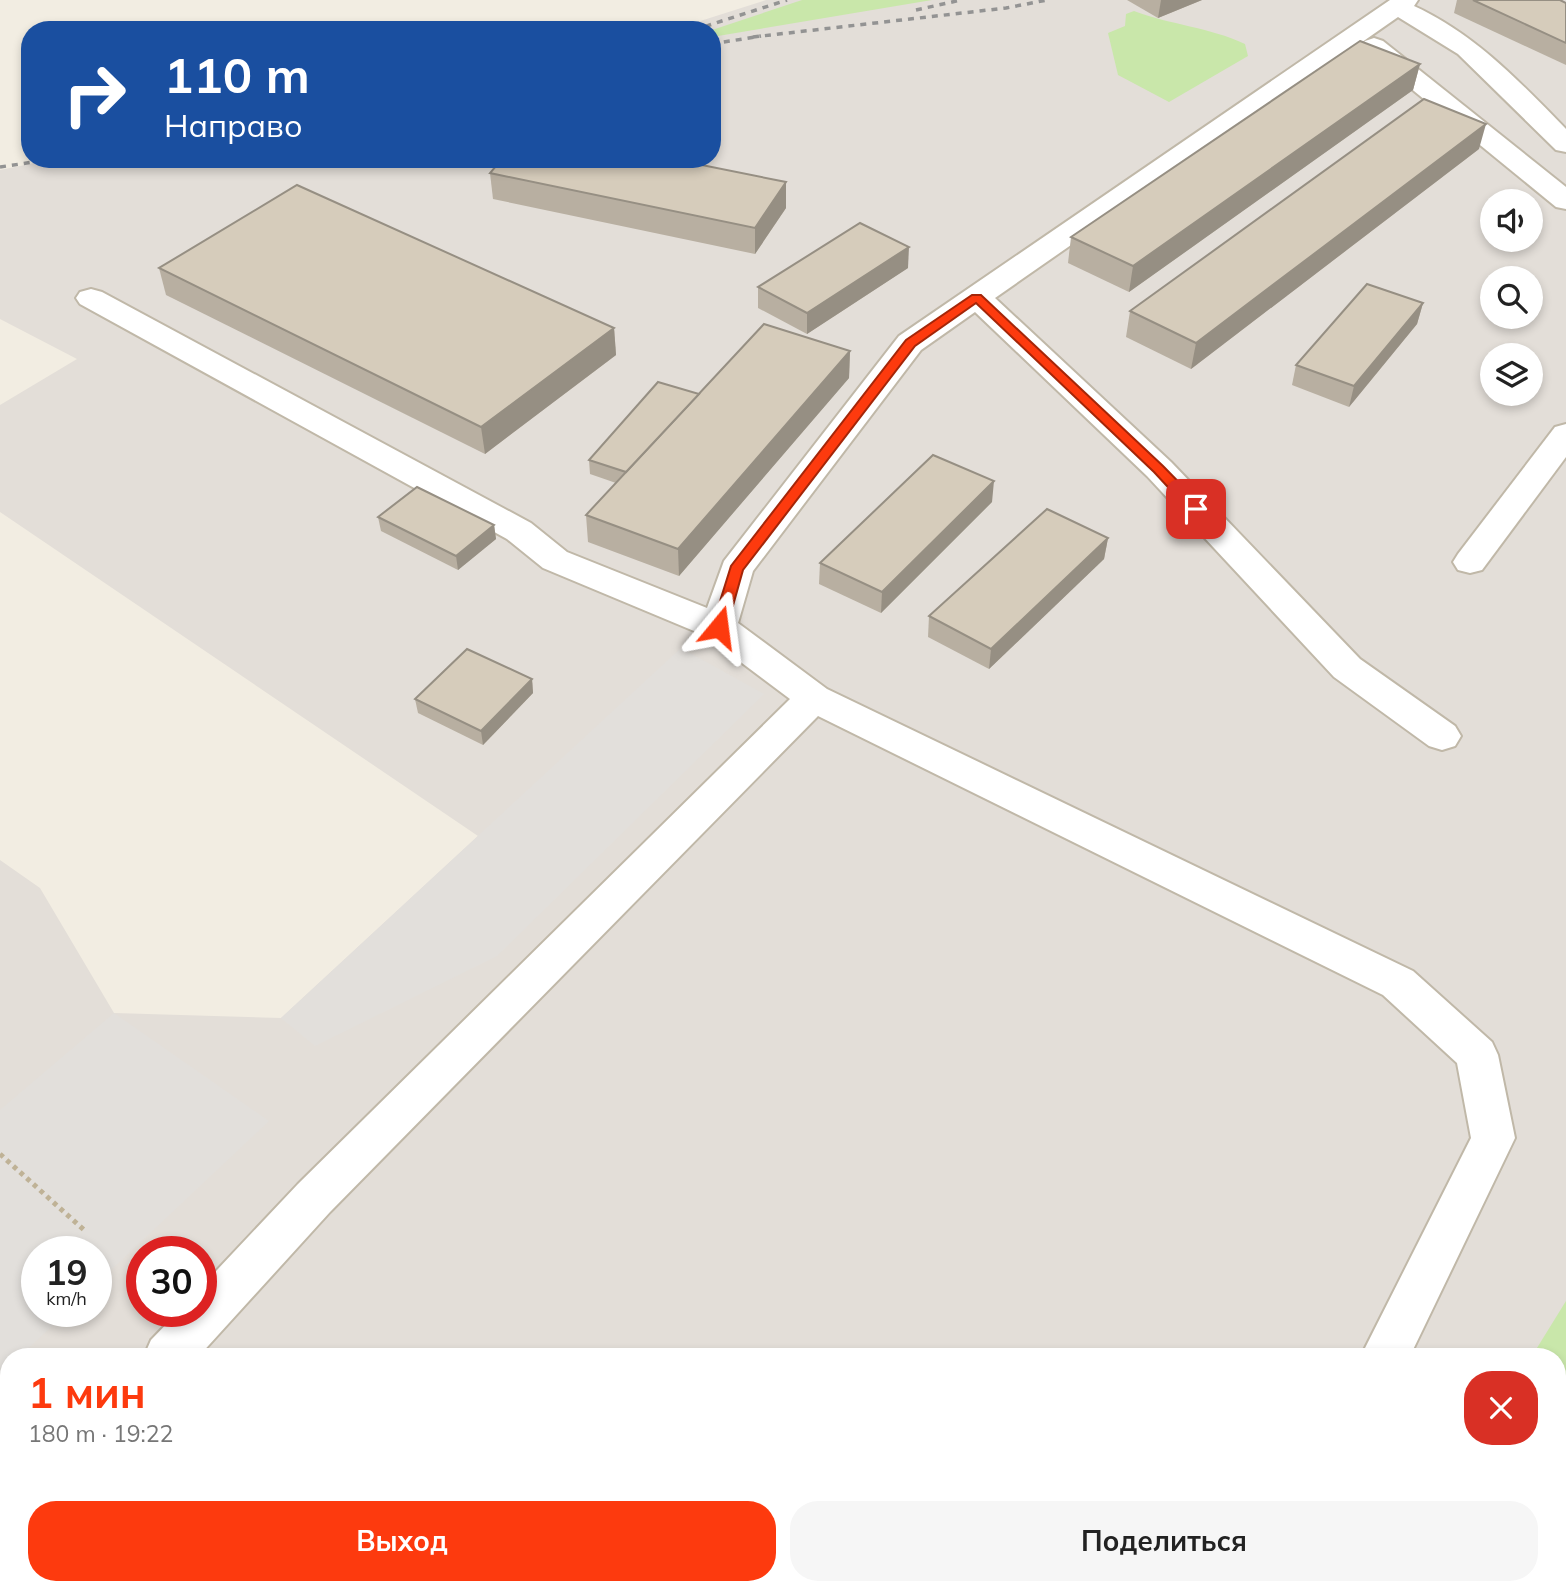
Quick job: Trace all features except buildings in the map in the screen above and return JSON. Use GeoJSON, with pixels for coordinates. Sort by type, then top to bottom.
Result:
{"type":"FeatureCollection","features":[{"type":"Feature","properties":{"kind":"street"},"geometry":{"type":"LineString","coordinates":[[719,627],[736,569],[911,343],[1402,3],[1485,61],[1566,144]]}},
{"type":"Feature","properties":{"kind":"street"},"geometry":{"type":"LineString","coordinates":[[1358,33],[1566,201]]}},
{"type":"Feature","properties":{"kind":"street"},"geometry":{"type":"LineString","coordinates":[[977,297],[1159,469],[1347,668],[1442,736]]}},
{"type":"Feature","properties":{"kind":"street"},"geometry":{"type":"LineString","coordinates":[[91,298],[519,531],[555,560],[719,627],[814,698],[1398,984],[1477,1055],[1493,1138],[1389,1348]]}},
{"type":"Feature","properties":{"kind":"street"},"geometry":{"type":"LineString","coordinates":[[1471,562],[1566,433]]}},
{"type":"Feature","properties":{"kind":"street"},"geometry":{"type":"LineString","coordinates":[[175,1348],[314,1198],[814,698]]}},
{"type":"Feature","properties":{"kind":"path"},"geometry":{"type":"LineString","coordinates":[[0,1154],[84,1230]]}},
{"type":"Feature","properties":{"kind":"shaded area"},"geometry":{"type":"Polygon","coordinates":[[[766,0],[1566,0],[1566,1348],[0,1348],[0,860],[40,888],[114,1013],[281,1018],[478,836],[0,512],[0,405],[77,359],[0,319],[0,170],[21,166],[21,168],[721,168],[721,21],[700,21],[766,0]]]}},
{"type":"Feature","properties":{"kind":"shaded area"},"geometry":{"type":"Polygon","coordinates":[[[681,648],[764,694],[497,956],[315,1046],[281,1018],[681,648]]]}},
{"type":"Feature","properties":{"kind":"shaded area"},"geometry":{"type":"Polygon","coordinates":[[[114,1013],[269,1121],[147,1236],[126,1236],[126,1256],[112,1269],[112,1236],[21,1236],[21,1327],[51,1327],[29,1348],[0,1348],[0,1110],[114,1013]]]}},
{"type":"Feature","properties":{"kind":"green space"},"geometry":{"type":"Polygon","coordinates":[[[802,0],[932,0],[721,35],[721,27],[802,0]]]}},
{"type":"Feature","properties":{"kind":"green space"},"geometry":{"type":"Polygon","coordinates":[[[1134,11],[1231,38],[1245,44],[1248,56],[1169,102],[1118,75],[1108,33],[1125,26],[1126,14],[1134,11]]]}},
{"type":"Feature","properties":{"kind":"green space"},"geometry":{"type":"Polygon","coordinates":[[[1566,1301],[1566,1348],[1537,1348],[1566,1301]]]}},
{"type":"Feature","properties":{"kind":"railway"},"geometry":{"type":"LineString","coordinates":[[721,21],[787,0]]}},
{"type":"Feature","properties":{"kind":"railway"},"geometry":{"type":"LineString","coordinates":[[916,10],[961,0]]}},
{"type":"Feature","properties":{"kind":"railway"},"geometry":{"type":"LineString","coordinates":[[759,36],[1006,8],[1047,0]]}},
{"type":"Feature","properties":{"kind":"railway"},"geometry":{"type":"LineString","coordinates":[[721,43],[759,36]]}},
{"type":"Feature","properties":{"kind":"railway"},"geometry":{"type":"LineString","coordinates":[[753,37],[759,36]]}},
{"type":"Feature","properties":{"kind":"railway"},"geometry":{"type":"LineString","coordinates":[[0,167],[21,164]]}},
{"type":"Feature","properties":{"kind":"route"},"geometry":{"type":"LineString","coordinates":[[719,627],[736,569],[911,343],[977,297],[1159,469],[1196,509]]}}]}
